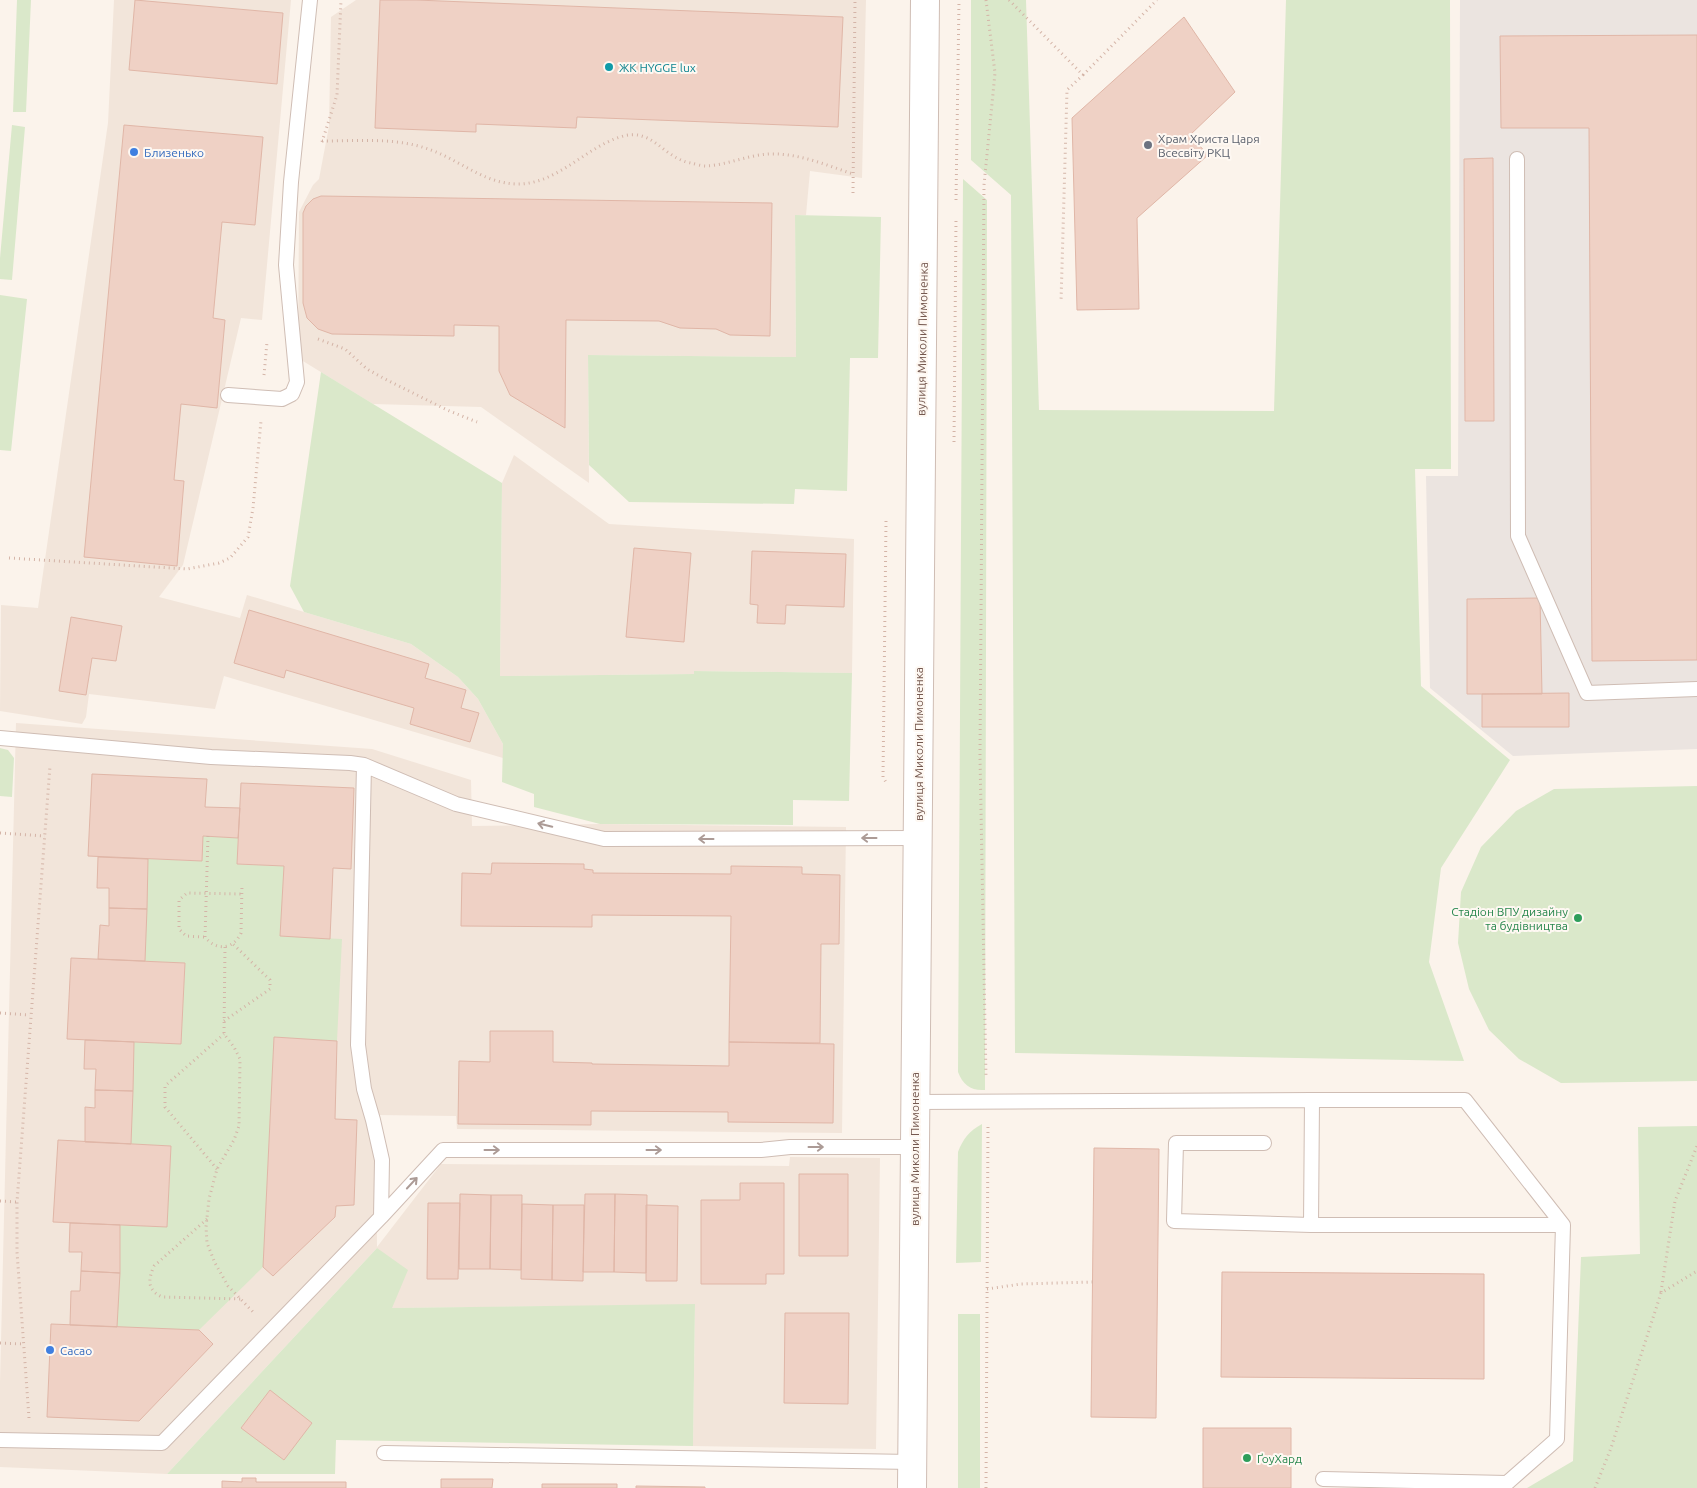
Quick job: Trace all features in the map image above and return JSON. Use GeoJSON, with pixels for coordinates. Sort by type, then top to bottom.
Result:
{"type":"FeatureCollection","features":[{"type":"Feature","properties":{"kind":"street","name":"вулиця Миколи Пимоненка"},"geometry":{"type":"LineString","coordinates":[[912,1475],[925,0]]}},
{"type":"Feature","properties":{"kind":"lane"},"geometry":{"type":"LineString","coordinates":[[228,395],[282,399],[292,394],[297,382],[286,264],[291,182],[310,0]]}},
{"type":"Feature","properties":{"kind":"lane"},"geometry":{"type":"LineString","coordinates":[[1517,159],[1518,536],[1587,694],[1697,689]]}},
{"type":"Feature","properties":{"kind":"lane"},"geometry":{"type":"LineString","coordinates":[[0,738],[210,757],[364,765],[456,804],[604,839],[917,838]]}},
{"type":"Feature","properties":{"kind":"lane"},"geometry":{"type":"LineString","coordinates":[[364,765],[358,1045],[364,1090],[382,1160],[381,1217]]}},
{"type":"Feature","properties":{"kind":"lane"},"geometry":{"type":"LineString","coordinates":[[1311,1226],[1312,1100]]}},
{"type":"Feature","properties":{"kind":"lane"},"geometry":{"type":"LineString","coordinates":[[915,1102],[1465,1100],[1563,1225],[1557,1439],[1507,1483],[1323,1479]]}},
{"type":"Feature","properties":{"kind":"lane"},"geometry":{"type":"LineString","coordinates":[[1264,1143],[1176,1143],[1174,1221],[1311,1226],[1563,1225]]}},
{"type":"Feature","properties":{"kind":"lane"},"geometry":{"type":"LineString","coordinates":[[0,1440],[162,1443],[381,1217],[443,1150],[761,1150],[790,1146],[914,1147]]}},
{"type":"Feature","properties":{"kind":"lane"},"geometry":{"type":"LineString","coordinates":[[384,1453],[912,1475]]}},
{"type":"Feature","properties":{"kind":"path"},"geometry":{"type":"LineString","coordinates":[[320,150],[337,95],[341,0]]}},
{"type":"Feature","properties":{"kind":"path"},"geometry":{"type":"LineString","coordinates":[[853,193],[855,0]]}},
{"type":"Feature","properties":{"kind":"path"},"geometry":{"type":"LineString","coordinates":[[956,203],[959,0]]}},
{"type":"Feature","properties":{"kind":"path"},"geometry":{"type":"LineString","coordinates":[[986,0],[995,73],[984,184],[980,736],[986,1080],[988,1102],[986,1488]]}},
{"type":"Feature","properties":{"kind":"path"},"geometry":{"type":"LineString","coordinates":[[1009,0],[1083,75]]}},
{"type":"Feature","properties":{"kind":"path"},"geometry":{"type":"LineString","coordinates":[[1061,302],[1067,90],[1157,0]]}},
{"type":"Feature","properties":{"kind":"path"},"geometry":{"type":"LineString","coordinates":[[322,141],[396,141],[430,150],[494,182],[512,184],[536,183],[620,137],[636,134],[652,139],[682,162],[705,166],[752,156],[781,154],[811,159],[853,174]]}},
{"type":"Feature","properties":{"kind":"path"},"geometry":{"type":"LineString","coordinates":[[956,212],[956,342]]}},
{"type":"Feature","properties":{"kind":"path"},"geometry":{"type":"LineString","coordinates":[[314,336],[320,341],[345,349],[367,369],[383,378],[446,410],[476,422]]}},
{"type":"Feature","properties":{"kind":"path"},"geometry":{"type":"LineString","coordinates":[[9,558],[187,569],[219,563],[230,558],[248,537],[253,508],[268,337]]}},
{"type":"Feature","properties":{"kind":"path"},"geometry":{"type":"LineString","coordinates":[[30,1441],[17,1252],[17,1202],[51,743]]}},
{"type":"Feature","properties":{"kind":"path"},"geometry":{"type":"LineString","coordinates":[[0,833],[45,836]]}},
{"type":"Feature","properties":{"kind":"path"},"geometry":{"type":"LineString","coordinates":[[208,836],[205,937],[214,945],[224,947],[233,944],[241,933],[242,884]]}},
{"type":"Feature","properties":{"kind":"path"},"geometry":{"type":"LineString","coordinates":[[205,937],[186,936],[180,930],[180,900],[187,893],[242,894]]}},
{"type":"Feature","properties":{"kind":"path"},"geometry":{"type":"LineString","coordinates":[[224,1021],[270,989],[270,980],[233,944]]}},
{"type":"Feature","properties":{"kind":"path"},"geometry":{"type":"LineString","coordinates":[[207,1219],[154,1266],[150,1274],[150,1285],[154,1293],[162,1297],[242,1299],[228,1286],[215,1263],[208,1242],[207,1219],[209,1199],[217,1169],[234,1140],[239,1126],[240,1059],[224,1034],[224,947]]}},
{"type":"Feature","properties":{"kind":"path"},"geometry":{"type":"LineString","coordinates":[[0,1013],[30,1014]]}},
{"type":"Feature","properties":{"kind":"path"},"geometry":{"type":"LineString","coordinates":[[217,1169],[164,1107],[165,1086],[224,1034]]}},
{"type":"Feature","properties":{"kind":"path"},"geometry":{"type":"LineString","coordinates":[[1595,1488],[1612,1448],[1661,1293],[1675,1201],[1697,1146]]}},
{"type":"Feature","properties":{"kind":"path"},"geometry":{"type":"LineString","coordinates":[[0,1201],[17,1202]]}},
{"type":"Feature","properties":{"kind":"path"},"geometry":{"type":"LineString","coordinates":[[1661,1293],[1697,1271]]}},
{"type":"Feature","properties":{"kind":"path"},"geometry":{"type":"LineString","coordinates":[[987,1289],[1021,1284],[1093,1282]]}},
{"type":"Feature","properties":{"kind":"path"},"geometry":{"type":"LineString","coordinates":[[0,1343],[24,1344]]}},
{"type":"Feature","properties":{"kind":"shaded area"},"geometry":{"type":"Polygon","coordinates":[[[114,0],[291,0],[262,320],[241,318],[183,565],[159,597],[240,618],[247,595],[411,644],[458,677],[478,699],[503,744],[503,758],[224,676],[215,709],[89,694],[86,717],[82,724],[0,711],[1,605],[38,608],[108,123],[114,0]]]}},
{"type":"Feature","properties":{"kind":"shaded area"},"geometry":{"type":"Polygon","coordinates":[[[356,0],[866,0],[862,178],[810,171],[806,215],[795,215],[796,357],[588,355],[589,483],[481,407],[373,404],[298,358],[299,212],[313,185],[319,179],[329,126],[331,17],[356,0]]]}},
{"type":"Feature","properties":{"kind":"shaded area"},"geometry":{"type":"Polygon","coordinates":[[[1460,0],[1697,0],[1697,749],[1513,756],[1430,688],[1426,476],[1458,476],[1460,0]]]}},
{"type":"Feature","properties":{"kind":"shaded area"},"geometry":{"type":"Polygon","coordinates":[[[514,455],[609,524],[854,539],[852,673],[694,671],[694,674],[500,676],[502,483],[514,455]]]}},
{"type":"Feature","properties":{"kind":"shaded area"},"geometry":{"type":"Polygon","coordinates":[[[16,723],[372,749],[471,780],[472,826],[600,824],[846,827],[842,1133],[457,1129],[456,1116],[376,1115],[377,1247],[441,1164],[789,1166],[790,1157],[880,1158],[876,1449],[693,1446],[695,1305],[392,1308],[377,1248],[167,1474],[0,1467],[0,1383],[16,723]]]}},
{"type":"Feature","properties":{"kind":"green space"},"geometry":{"type":"Polygon","coordinates":[[[17,0],[31,0],[26,112],[13,112],[17,0]]]}},
{"type":"Feature","properties":{"kind":"green space"},"geometry":{"type":"Polygon","coordinates":[[[971,0],[1026,0],[1039,410],[1274,411],[1286,0],[1450,0],[1451,469],[1415,469],[1421,686],[1510,760],[1441,868],[1429,962],[1464,1061],[1015,1053],[1011,195],[971,160],[971,0]]]}},
{"type":"Feature","properties":{"kind":"green space"},"geometry":{"type":"Polygon","coordinates":[[[12,125],[25,127],[12,280],[0,279],[0,258],[12,125]]]}},
{"type":"Feature","properties":{"kind":"green space"},"geometry":{"type":"Polygon","coordinates":[[[963,179],[987,200],[985,1090],[968,1086],[958,1072],[963,179]]]}},
{"type":"Feature","properties":{"kind":"green space"},"geometry":{"type":"Polygon","coordinates":[[[795,215],[881,217],[878,358],[850,358],[847,491],[795,489],[794,504],[629,502],[589,465],[588,355],[796,357],[795,215]]]}},
{"type":"Feature","properties":{"kind":"green space"},"geometry":{"type":"Polygon","coordinates":[[[0,295],[27,299],[11,451],[0,450],[0,295]]]}},
{"type":"Feature","properties":{"kind":"green space"},"geometry":{"type":"Polygon","coordinates":[[[321,372],[502,483],[500,676],[694,674],[694,671],[852,673],[849,801],[793,800],[793,825],[600,824],[534,807],[534,794],[502,782],[503,744],[478,699],[458,677],[411,644],[304,612],[290,586],[321,372]]]}},
{"type":"Feature","properties":{"kind":"green space"},"geometry":{"type":"Polygon","coordinates":[[[0,748],[8,750],[14,758],[12,797],[0,796],[0,748]]]}},
{"type":"Feature","properties":{"kind":"green space","name":"Стадіон ВПУ дизайну та будівництва"},"geometry":{"type":"Polygon","coordinates":[[[1697,786],[1697,1081],[1561,1083],[1519,1059],[1489,1030],[1469,989],[1458,943],[1461,892],[1481,847],[1516,811],[1554,789],[1697,786]]]}},
{"type":"Feature","properties":{"kind":"green space"},"geometry":{"type":"Polygon","coordinates":[[[203,836],[238,838],[237,864],[284,866],[280,936],[342,939],[337,1041],[274,1037],[263,1267],[199,1330],[117,1327],[120,1225],[167,1227],[171,1146],[131,1144],[134,1042],[181,1044],[185,963],[145,961],[148,859],[201,861],[203,836]]]}},
{"type":"Feature","properties":{"kind":"green space"},"geometry":{"type":"Polygon","coordinates":[[[982,1124],[981,1262],[956,1263],[958,1152],[967,1136],[982,1124]]]}},
{"type":"Feature","properties":{"kind":"green space"},"geometry":{"type":"Polygon","coordinates":[[[1697,1126],[1697,1488],[1527,1488],[1573,1461],[1581,1257],[1640,1254],[1638,1127],[1697,1126]]]}},
{"type":"Feature","properties":{"kind":"green space"},"geometry":{"type":"Polygon","coordinates":[[[377,1248],[408,1270],[392,1308],[695,1304],[693,1446],[336,1440],[335,1474],[167,1474],[377,1248]]]}},
{"type":"Feature","properties":{"kind":"green space"},"geometry":{"type":"Polygon","coordinates":[[[958,1314],[980,1314],[980,1488],[958,1488],[958,1314]]]}},
{"type":"Feature","properties":{"kind":"building"},"geometry":{"type":"Polygon","coordinates":[[[135,0],[283,13],[277,84],[129,70],[135,0]]]}},
{"type":"Feature","properties":{"kind":"building","name":"ЖК HYGGE lux"},"geometry":{"type":"Polygon","coordinates":[[[380,0],[843,17],[838,127],[577,117],[576,128],[476,124],[476,132],[375,128],[380,0]]]}},
{"type":"Feature","properties":{"kind":"building"},"geometry":{"type":"Polygon","coordinates":[[[1184,17],[1235,92],[1190,135],[1208,155],[1137,218],[1139,309],[1077,310],[1072,118],[1184,17]]]}},
{"type":"Feature","properties":{"kind":"building"},"geometry":{"type":"Polygon","coordinates":[[[1697,35],[1697,660],[1592,661],[1589,128],[1501,128],[1500,36],[1697,35]]]}},
{"type":"Feature","properties":{"kind":"building"},"geometry":{"type":"Polygon","coordinates":[[[124,125],[263,137],[255,225],[222,222],[213,318],[225,320],[217,408],[181,404],[174,480],[184,481],[177,566],[84,557],[124,125]]]}},
{"type":"Feature","properties":{"kind":"building"},"geometry":{"type":"Polygon","coordinates":[[[1493,158],[1494,421],[1465,421],[1464,159],[1493,158]]]}},
{"type":"Feature","properties":{"kind":"building"},"geometry":{"type":"Polygon","coordinates":[[[321,196],[772,203],[770,336],[730,335],[716,329],[680,328],[659,321],[566,320],[565,428],[510,395],[499,371],[499,326],[454,325],[454,336],[332,334],[318,329],[307,318],[303,303],[303,213],[306,206],[313,199],[321,196]]]}},
{"type":"Feature","properties":{"kind":"building"},"geometry":{"type":"Polygon","coordinates":[[[634,548],[691,553],[684,642],[626,637],[634,548]]]}},
{"type":"Feature","properties":{"kind":"building"},"geometry":{"type":"Polygon","coordinates":[[[752,551],[846,554],[844,607],[786,605],[785,624],[757,623],[758,605],[750,604],[752,551]]]}},
{"type":"Feature","properties":{"kind":"building"},"geometry":{"type":"Polygon","coordinates":[[[1540,598],[1542,694],[1467,694],[1467,599],[1540,598]]]}},
{"type":"Feature","properties":{"kind":"building"},"geometry":{"type":"Polygon","coordinates":[[[249,610],[429,664],[425,678],[466,690],[461,708],[479,713],[470,742],[410,724],[414,708],[286,670],[284,678],[234,663],[249,610]]]}},
{"type":"Feature","properties":{"kind":"building"},"geometry":{"type":"Polygon","coordinates":[[[71,617],[122,626],[116,661],[92,658],[86,695],[59,691],[71,617]]]}},
{"type":"Feature","properties":{"kind":"building"},"geometry":{"type":"Polygon","coordinates":[[[1569,693],[1569,727],[1482,727],[1482,694],[1569,693]]]}},
{"type":"Feature","properties":{"kind":"building"},"geometry":{"type":"Polygon","coordinates":[[[92,774],[207,779],[205,807],[240,808],[238,838],[203,836],[202,861],[88,856],[92,774]]]}},
{"type":"Feature","properties":{"kind":"building"},"geometry":{"type":"Polygon","coordinates":[[[241,783],[354,788],[351,869],[333,868],[330,939],[280,936],[284,866],[237,864],[241,783]]]}},
{"type":"Feature","properties":{"kind":"building"},"geometry":{"type":"Polygon","coordinates":[[[98,857],[148,859],[147,909],[109,908],[109,888],[97,888],[98,857]]]}},
{"type":"Feature","properties":{"kind":"building"},"geometry":{"type":"Polygon","coordinates":[[[492,863],[584,864],[584,869],[593,870],[593,873],[731,874],[731,866],[802,867],[802,874],[840,875],[839,944],[821,944],[820,1043],[729,1042],[731,916],[592,915],[592,927],[461,926],[462,873],[491,874],[492,863]]]}},
{"type":"Feature","properties":{"kind":"building"},"geometry":{"type":"Polygon","coordinates":[[[109,908],[147,909],[145,961],[98,959],[100,925],[109,926],[109,908]]]}},
{"type":"Feature","properties":{"kind":"building"},"geometry":{"type":"Polygon","coordinates":[[[71,958],[185,963],[181,1044],[67,1039],[71,958]]]}},
{"type":"Feature","properties":{"kind":"building"},"geometry":{"type":"Polygon","coordinates":[[[490,1031],[553,1031],[553,1062],[592,1064],[729,1066],[729,1042],[834,1044],[833,1123],[728,1122],[728,1112],[591,1111],[591,1125],[458,1124],[459,1061],[490,1062],[490,1031]]]}},
{"type":"Feature","properties":{"kind":"building"},"geometry":{"type":"Polygon","coordinates":[[[274,1037],[337,1041],[335,1119],[357,1120],[354,1205],[336,1206],[335,1217],[273,1276],[263,1267],[274,1037]]]}},
{"type":"Feature","properties":{"kind":"building"},"geometry":{"type":"Polygon","coordinates":[[[85,1040],[134,1042],[133,1091],[95,1090],[96,1069],[84,1069],[85,1040]]]}},
{"type":"Feature","properties":{"kind":"building"},"geometry":{"type":"Polygon","coordinates":[[[95,1090],[133,1091],[131,1144],[85,1142],[85,1107],[95,1108],[95,1090]]]}},
{"type":"Feature","properties":{"kind":"building"},"geometry":{"type":"Polygon","coordinates":[[[58,1140],[171,1146],[167,1227],[53,1222],[58,1140]]]}},
{"type":"Feature","properties":{"kind":"building"},"geometry":{"type":"Polygon","coordinates":[[[1094,1148],[1159,1149],[1156,1418],[1091,1417],[1094,1148]]]}},
{"type":"Feature","properties":{"kind":"building"},"geometry":{"type":"Polygon","coordinates":[[[799,1174],[848,1174],[848,1256],[799,1256],[799,1174]]]}},
{"type":"Feature","properties":{"kind":"building"},"geometry":{"type":"Polygon","coordinates":[[[740,1183],[784,1183],[784,1274],[766,1274],[766,1284],[701,1284],[701,1200],[740,1200],[740,1183]]]}},
{"type":"Feature","properties":{"kind":"building"},"geometry":{"type":"Polygon","coordinates":[[[460,1194],[491,1195],[490,1269],[459,1269],[460,1194]]]}},
{"type":"Feature","properties":{"kind":"building"},"geometry":{"type":"Polygon","coordinates":[[[585,1194],[615,1194],[614,1272],[583,1272],[585,1194]]]}},
{"type":"Feature","properties":{"kind":"building"},"geometry":{"type":"Polygon","coordinates":[[[615,1194],[647,1195],[646,1273],[614,1272],[615,1194]]]}},
{"type":"Feature","properties":{"kind":"building"},"geometry":{"type":"Polygon","coordinates":[[[491,1195],[522,1195],[521,1270],[490,1269],[491,1195]]]}},
{"type":"Feature","properties":{"kind":"building"},"geometry":{"type":"Polygon","coordinates":[[[428,1203],[460,1203],[458,1279],[427,1279],[428,1203]]]}},
{"type":"Feature","properties":{"kind":"building"},"geometry":{"type":"Polygon","coordinates":[[[522,1204],[553,1205],[552,1280],[521,1279],[522,1204]]]}},
{"type":"Feature","properties":{"kind":"building"},"geometry":{"type":"Polygon","coordinates":[[[553,1205],[584,1205],[583,1281],[552,1280],[553,1205]]]}},
{"type":"Feature","properties":{"kind":"building"},"geometry":{"type":"Polygon","coordinates":[[[646,1205],[678,1206],[677,1281],[646,1281],[646,1205]]]}},
{"type":"Feature","properties":{"kind":"building"},"geometry":{"type":"Polygon","coordinates":[[[70,1223],[120,1225],[120,1273],[81,1271],[82,1252],[69,1252],[70,1223]]]}},
{"type":"Feature","properties":{"kind":"building"},"geometry":{"type":"Polygon","coordinates":[[[81,1271],[120,1273],[117,1327],[70,1325],[71,1291],[80,1291],[81,1271]]]}},
{"type":"Feature","properties":{"kind":"building"},"geometry":{"type":"Polygon","coordinates":[[[1222,1272],[1484,1274],[1484,1379],[1221,1377],[1222,1272]]]}},
{"type":"Feature","properties":{"kind":"building"},"geometry":{"type":"Polygon","coordinates":[[[785,1313],[849,1313],[848,1404],[784,1403],[785,1313]]]}},
{"type":"Feature","properties":{"kind":"building"},"geometry":{"type":"Polygon","coordinates":[[[51,1324],[199,1330],[213,1344],[139,1421],[47,1417],[51,1324]]]}},
{"type":"Feature","properties":{"kind":"building"},"geometry":{"type":"Polygon","coordinates":[[[270,1390],[312,1423],[284,1460],[241,1428],[270,1390]]]}},
{"type":"Feature","properties":{"kind":"building","name":"ҐоуХард"},"geometry":{"type":"Polygon","coordinates":[[[1203,1428],[1291,1428],[1291,1488],[1203,1488],[1203,1428]]]}},
{"type":"Feature","properties":{"kind":"building"},"geometry":{"type":"Polygon","coordinates":[[[242,1478],[256,1478],[256,1482],[346,1482],[346,1488],[222,1488],[222,1481],[242,1482],[242,1478]]]}},
{"type":"Feature","properties":{"kind":"building"},"geometry":{"type":"Polygon","coordinates":[[[441,1479],[493,1479],[492,1488],[441,1488],[441,1479]]]}},
{"type":"Feature","properties":{"kind":"building"},"geometry":{"type":"Polygon","coordinates":[[[542,1484],[617,1484],[617,1488],[542,1488],[542,1484]]]}},
{"type":"Feature","properties":{"kind":"building"},"geometry":{"type":"Polygon","coordinates":[[[636,1486],[705,1487],[705,1488],[636,1488],[636,1486]]]}},
{"type":"Feature","properties":{"kind":"place","name":"ЖК HYGGE lux"},"geometry":{"type":"Point","coordinates":[609,67]}},
{"type":"Feature","properties":{"kind":"place","name":"Храм Христа Царя Всесвіту РКЦ"},"geometry":{"type":"Point","coordinates":[1148,145]}},
{"type":"Feature","properties":{"kind":"place","name":"Близенько"},"geometry":{"type":"Point","coordinates":[134,152]}},
{"type":"Feature","properties":{"kind":"place","name":"Стадіон ВПУ дизайну та будівництва"},"geometry":{"type":"Point","coordinates":[1578,918]}},
{"type":"Feature","properties":{"kind":"place","name":"Cacao"},"geometry":{"type":"Point","coordinates":[50,1350]}},
{"type":"Feature","properties":{"kind":"place","name":"ҐоуХард"},"geometry":{"type":"Point","coordinates":[1247,1458]}}]}
